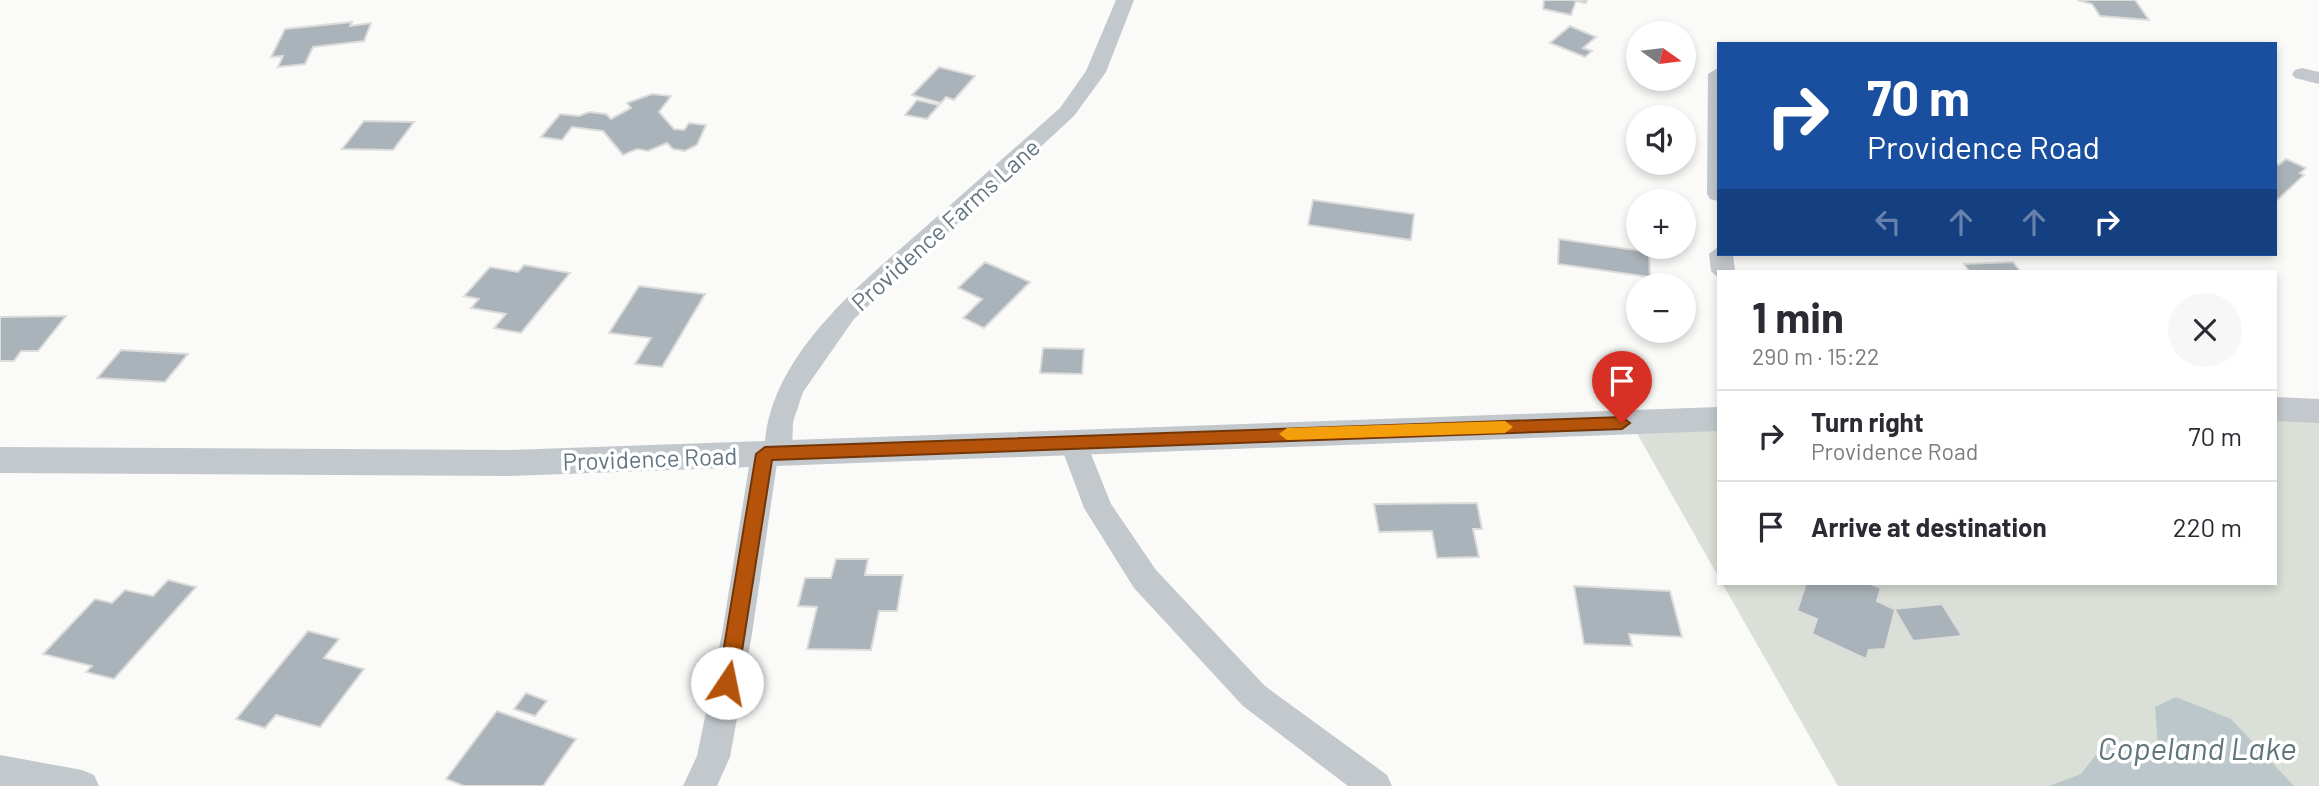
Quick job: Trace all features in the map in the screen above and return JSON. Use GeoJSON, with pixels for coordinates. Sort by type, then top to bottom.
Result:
{"type":"FeatureCollection","features":[{"type":"Feature","properties":{"kind":"street","name":"Providence Farms Lane"},"geometry":{"type":"LineString","coordinates":[[700,786],[716,743],[771,453],[792,389],[845,313],[1067,112],[1096,72],[1125,0]]}},
{"type":"Feature","properties":{"kind":"street"},"geometry":{"type":"LineString","coordinates":[[2277,409],[2319,411]]}},
{"type":"Feature","properties":{"kind":"street","name":"Providence Road"},"geometry":{"type":"LineString","coordinates":[[0,460],[299,464],[510,463],[1717,419]]}},
{"type":"Feature","properties":{"kind":"street"},"geometry":{"type":"LineString","coordinates":[[1073,441],[1098,508],[1145,579],[1254,696],[1375,786]]}},
{"type":"Feature","properties":{"kind":"street"},"geometry":{"type":"LineString","coordinates":[[0,771],[82,786]]}},
{"type":"Feature","properties":{"kind":"shaded area"},"geometry":{"type":"Polygon","coordinates":[[[2319,415],[2319,786],[1838,786],[1723,585],[2277,585],[2277,416],[2319,415]]]}},
{"type":"Feature","properties":{"kind":"shaded area"},"geometry":{"type":"Polygon","coordinates":[[[1717,420],[1717,574],[1630,421],[1717,420]]]}},
{"type":"Feature","properties":{"kind":"water","name":"Copeland Lake"},"geometry":{"type":"Polygon","coordinates":[[[2176,697],[2231,719],[2294,786],[2049,786],[2081,774],[2106,742],[2133,754],[2158,746],[2155,707],[2176,697]]]}},
{"type":"Feature","properties":{"kind":"building"},"geometry":{"type":"Polygon","coordinates":[[[1544,0],[1587,0],[1586,3],[1576,1],[1571,15],[1543,9],[1544,0]]]}},
{"type":"Feature","properties":{"kind":"building"},"geometry":{"type":"Polygon","coordinates":[[[2077,0],[2135,0],[2149,20],[2100,16],[2092,4],[2077,0]]]}},
{"type":"Feature","properties":{"kind":"building"},"geometry":{"type":"Polygon","coordinates":[[[352,22],[350,26],[371,23],[364,41],[313,47],[305,64],[278,67],[283,56],[271,57],[285,29],[352,22]]]}},
{"type":"Feature","properties":{"kind":"building"},"geometry":{"type":"Polygon","coordinates":[[[1570,26],[1596,37],[1583,48],[1592,51],[1585,57],[1550,43],[1570,26]]]}},
{"type":"Feature","properties":{"kind":"building"},"geometry":{"type":"Polygon","coordinates":[[[939,67],[975,76],[954,100],[946,97],[941,103],[912,95],[939,67]]]}},
{"type":"Feature","properties":{"kind":"building"},"geometry":{"type":"Polygon","coordinates":[[[652,94],[671,96],[659,112],[674,129],[684,130],[689,123],[706,125],[697,145],[685,151],[673,149],[667,143],[648,151],[637,149],[623,155],[603,131],[572,127],[562,140],[541,137],[560,114],[579,116],[589,112],[606,114],[611,119],[631,108],[627,103],[652,94]]]}},
{"type":"Feature","properties":{"kind":"building"},"geometry":{"type":"Polygon","coordinates":[[[917,100],[939,105],[927,119],[905,115],[917,100]]]}},
{"type":"Feature","properties":{"kind":"building"},"geometry":{"type":"Polygon","coordinates":[[[364,121],[414,122],[393,150],[342,149],[364,121]]]}},
{"type":"Feature","properties":{"kind":"building"},"geometry":{"type":"Polygon","coordinates":[[[2286,159],[2306,168],[2300,173],[2304,175],[2277,200],[2277,164],[2286,159]]]}},
{"type":"Feature","properties":{"kind":"building"},"geometry":{"type":"Polygon","coordinates":[[[1313,200],[1414,214],[1411,240],[1308,225],[1313,200]]]}},
{"type":"Feature","properties":{"kind":"building"},"geometry":{"type":"Polygon","coordinates":[[[1559,239],[1626,249],[1626,259],[1649,259],[1650,273],[1626,274],[1558,264],[1559,239]]]}},
{"type":"Feature","properties":{"kind":"building"},"geometry":{"type":"Polygon","coordinates":[[[985,262],[1030,282],[984,328],[963,318],[982,299],[958,288],[985,262]]]}},
{"type":"Feature","properties":{"kind":"building"},"geometry":{"type":"Polygon","coordinates":[[[2013,262],[2019,270],[1968,270],[1964,264],[2013,262]]]}},
{"type":"Feature","properties":{"kind":"building"},"geometry":{"type":"Polygon","coordinates":[[[524,265],[570,273],[521,333],[494,328],[506,314],[471,308],[479,299],[464,296],[490,267],[518,272],[524,265]]]}},
{"type":"Feature","properties":{"kind":"building"},"geometry":{"type":"Polygon","coordinates":[[[639,286],[705,294],[662,367],[635,364],[651,338],[609,333],[639,286]]]}},
{"type":"Feature","properties":{"kind":"building"},"geometry":{"type":"Polygon","coordinates":[[[66,316],[38,351],[21,351],[14,361],[0,361],[0,317],[66,316]]]}},
{"type":"Feature","properties":{"kind":"building"},"geometry":{"type":"Polygon","coordinates":[[[1043,348],[1084,349],[1082,374],[1040,373],[1043,348]]]}},
{"type":"Feature","properties":{"kind":"building"},"geometry":{"type":"Polygon","coordinates":[[[121,350],[188,354],[165,382],[97,378],[121,350]]]}},
{"type":"Feature","properties":{"kind":"building"},"geometry":{"type":"Polygon","coordinates":[[[1477,503],[1482,529],[1473,529],[1479,557],[1437,558],[1432,531],[1379,532],[1374,504],[1477,503]]]}},
{"type":"Feature","properties":{"kind":"building"},"geometry":{"type":"Polygon","coordinates":[[[836,559],[868,559],[865,575],[903,575],[897,611],[879,611],[871,650],[807,649],[817,607],[798,606],[805,578],[831,578],[836,559]]]}},
{"type":"Feature","properties":{"kind":"building"},"geometry":{"type":"Polygon","coordinates":[[[168,580],[196,587],[114,679],[86,672],[92,666],[43,654],[95,599],[112,603],[125,590],[153,596],[168,580]]]}},
{"type":"Feature","properties":{"kind":"building"},"geometry":{"type":"Polygon","coordinates":[[[1805,585],[1873,585],[1881,588],[1877,601],[1894,609],[1942,604],[1962,636],[1913,641],[1895,610],[1885,649],[1869,650],[1866,659],[1812,634],[1817,619],[1797,611],[1805,585]]]}},
{"type":"Feature","properties":{"kind":"building"},"geometry":{"type":"Polygon","coordinates":[[[1574,586],[1670,591],[1682,637],[1629,634],[1632,646],[1584,644],[1574,586]]]}},
{"type":"Feature","properties":{"kind":"building"},"geometry":{"type":"Polygon","coordinates":[[[308,631],[339,639],[324,658],[364,669],[320,727],[276,715],[265,728],[236,719],[308,631]]]}},
{"type":"Feature","properties":{"kind":"building"},"geometry":{"type":"Polygon","coordinates":[[[526,693],[547,701],[535,716],[514,709],[526,693]]]}},
{"type":"Feature","properties":{"kind":"building"},"geometry":{"type":"Polygon","coordinates":[[[497,711],[576,739],[543,786],[464,786],[446,779],[497,711]]]}},
{"type":"Feature","properties":{"kind":"slow traffic"},"geometry":{"type":"LineString","coordinates":[[1287,434],[1505,427]]}},
{"type":"Feature","properties":{"kind":"route"},"geometry":{"type":"LineString","coordinates":[[727,683],[765,454],[1622,423]]}}]}
